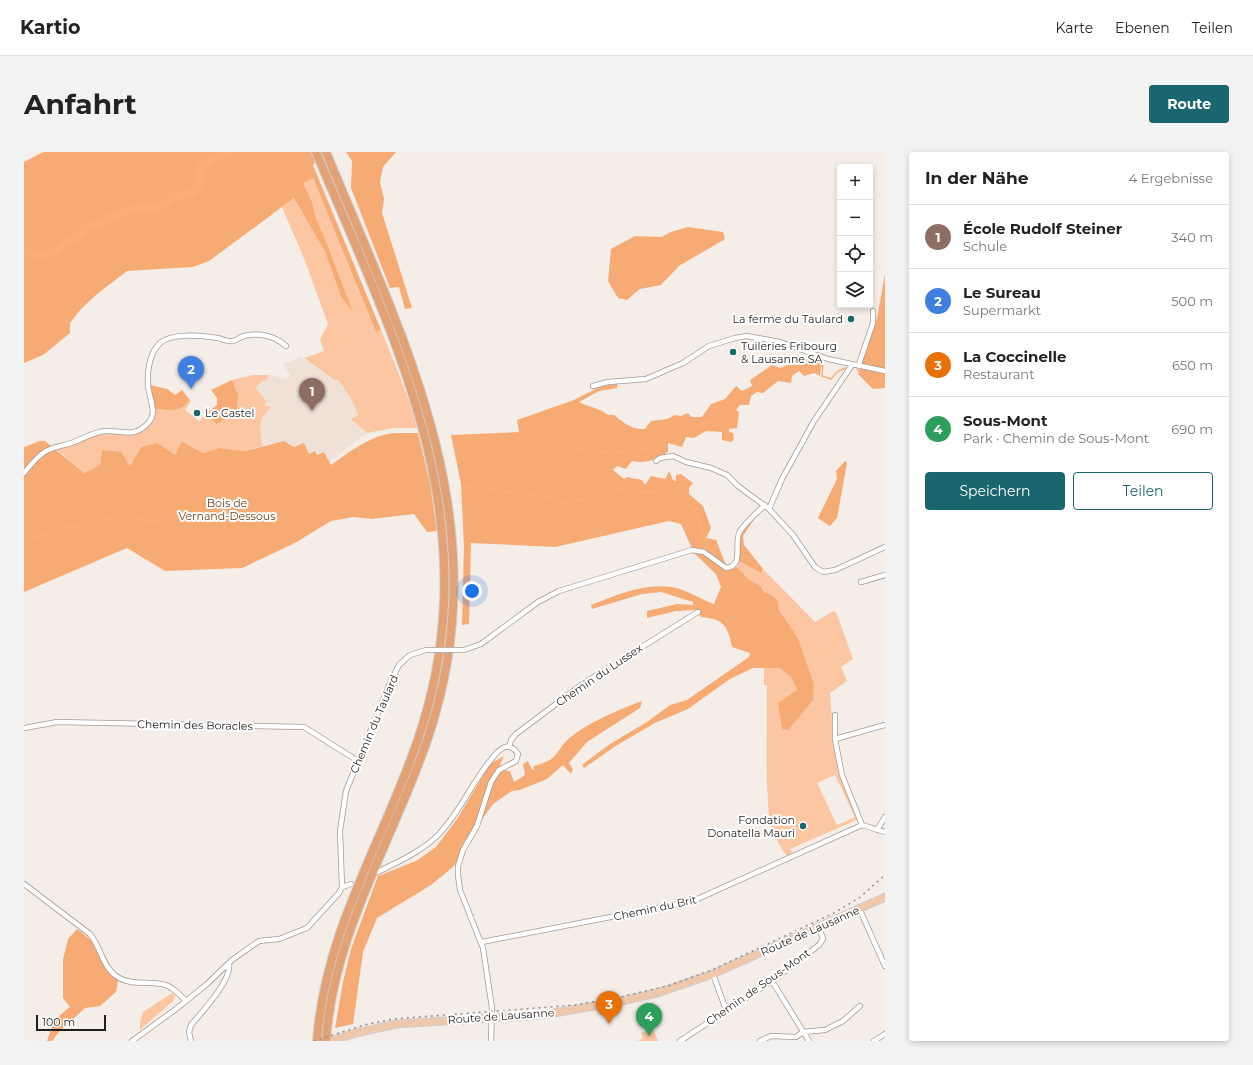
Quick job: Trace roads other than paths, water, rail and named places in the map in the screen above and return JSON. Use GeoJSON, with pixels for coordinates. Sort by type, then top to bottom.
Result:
{"type":"FeatureCollection","features":[{"type":"Feature","properties":{"kind":"highway"},"geometry":{"type":"LineString","coordinates":[[326,1041],[334,984],[349,930],[415,774],[429,736],[440,698],[448,660],[453,622],[454,580],[452,532],[446,484],[432,424],[398,322],[327,154]]}},
{"type":"Feature","properties":{"kind":"highway"},"geometry":{"type":"LineString","coordinates":[[317,1041],[325,983],[338,937],[358,884],[409,764],[431,697],[440,653],[445,608],[443,533],[435,479],[422,423],[408,376],[386,319],[318,156]]}},
{"type":"Feature","properties":{"kind":"main road","name":"Route de Lausanne"},"geometry":{"type":"LineString","coordinates":[[333,1040],[376,1028],[406,1023],[542,1015],[622,1001],[680,986],[713,974],[885,897]]}},
{"type":"Feature","properties":{"kind":"street"},"geometry":{"type":"LineString","coordinates":[[859,364],[873,323],[873,311]]}},
{"type":"Feature","properties":{"kind":"street"},"geometry":{"type":"LineString","coordinates":[[24,473],[42,453],[55,447],[94,433],[111,431],[131,432],[140,430],[147,425],[154,409],[148,385],[152,355],[154,349],[166,339],[191,335],[231,342],[243,336],[261,335],[272,337],[286,346]]}},
{"type":"Feature","properties":{"kind":"street"},"geometry":{"type":"LineString","coordinates":[[593,386],[608,382],[646,379],[683,363],[709,346],[747,336],[780,342],[852,365],[859,364],[885,371]]}},
{"type":"Feature","properties":{"kind":"street"},"geometry":{"type":"LineString","coordinates":[[767,507],[814,421],[852,365]]}},
{"type":"Feature","properties":{"kind":"street"},"geometry":{"type":"LineString","coordinates":[[656,461],[660,458],[674,456],[686,462],[711,468],[727,475],[738,486],[767,507],[792,535],[815,566],[826,573],[885,548]]}},
{"type":"Feature","properties":{"kind":"street","name":"Chemin du Taulard"},"geometry":{"type":"LineString","coordinates":[[342,887],[340,831],[346,791],[390,683],[399,665],[410,655],[426,650],[464,650],[481,644],[538,602],[558,592],[623,573],[692,550],[704,552],[716,563],[726,568],[731,568],[737,562],[738,536],[740,530],[767,507]]}},
{"type":"Feature","properties":{"kind":"street"},"geometry":{"type":"LineString","coordinates":[[861,582],[885,575]]}},
{"type":"Feature","properties":{"kind":"street","name":"Chemin du Lussex"},"geometry":{"type":"LineString","coordinates":[[378,872],[420,850],[439,834],[486,765],[501,749],[509,747],[511,740],[516,734],[584,683],[698,612]]}},
{"type":"Feature","properties":{"kind":"street"},"geometry":{"type":"LineString","coordinates":[[835,716],[836,739],[842,776],[862,825],[885,832]]}},
{"type":"Feature","properties":{"kind":"street","name":"Chemin des Boracles"},"geometry":{"type":"LineString","coordinates":[[24,728],[57,722],[304,727],[358,761]]}},
{"type":"Feature","properties":{"kind":"street"},"geometry":{"type":"LineString","coordinates":[[836,739],[885,725]]}},
{"type":"Feature","properties":{"kind":"street"},"geometry":{"type":"LineString","coordinates":[[491,1041],[492,1018],[482,942],[460,890],[458,866],[463,850],[477,826],[491,782],[499,770],[515,762],[518,754],[509,747]]}},
{"type":"Feature","properties":{"kind":"street"},"geometry":{"type":"LineString","coordinates":[[877,830],[885,817]]}},
{"type":"Feature","properties":{"kind":"street","name":"Chemin du Brit"},"geometry":{"type":"LineString","coordinates":[[482,942],[693,901],[862,825]]}},
{"type":"Feature","properties":{"kind":"street"},"geometry":{"type":"LineString","coordinates":[[24,884],[90,934],[97,943],[108,966],[116,976],[127,982],[166,985],[186,1001]]}},
{"type":"Feature","properties":{"kind":"street"},"geometry":{"type":"LineString","coordinates":[[132,1041],[186,1001],[232,960],[259,941],[279,939],[307,928],[326,909],[342,887],[351,884]]}},
{"type":"Feature","properties":{"kind":"street"},"geometry":{"type":"LineString","coordinates":[[859,908],[885,966]]}},
{"type":"Feature","properties":{"kind":"street","name":"Chemin de Sous-Mont"},"geometry":{"type":"LineString","coordinates":[[680,1041],[772,980],[820,944],[823,937],[819,927]]}},
{"type":"Feature","properties":{"kind":"street"},"geometry":{"type":"LineString","coordinates":[[191,1041],[190,1029],[225,980],[230,969],[228,964]]}},
{"type":"Feature","properties":{"kind":"street"},"geometry":{"type":"LineString","coordinates":[[713,974],[726,1010]]}},
{"type":"Feature","properties":{"kind":"street"},"geometry":{"type":"LineString","coordinates":[[772,980],[809,1041]]}},
{"type":"Feature","properties":{"kind":"street"},"geometry":{"type":"LineString","coordinates":[[760,1041],[771,1036],[778,1035],[796,1037],[803,1032],[833,1027],[843,1021],[860,1006]]}},
{"type":"Feature","properties":{"kind":"street"},"geometry":{"type":"LineString","coordinates":[[874,1041],[885,1034]]}},
{"type":"Feature","properties":{"kind":"waterway"},"geometry":{"type":"LineString","coordinates":[[24,253],[50,254],[76,238],[86,227],[99,224],[118,214],[136,208],[151,209],[162,206],[174,196],[188,195],[198,187],[202,165],[216,156],[230,152]]}},
{"type":"Feature","properties":{"kind":"waterway"},"geometry":{"type":"LineString","coordinates":[[510,492],[520,484],[528,487],[538,475],[573,449],[614,453],[651,448],[670,430],[722,421],[724,413],[739,394],[753,388],[771,376],[783,375],[789,369],[808,369],[816,363],[823,366],[822,376],[831,379],[837,372],[845,368]]}},
{"type":"Feature","properties":{"kind":"waterway"},"geometry":{"type":"LineString","coordinates":[[857,369],[871,384],[876,380],[885,382]]}},
{"type":"Feature","properties":{"kind":"waterway"},"geometry":{"type":"LineString","coordinates":[[464,487],[481,485],[496,491],[510,492],[521,497],[533,494],[540,500],[546,496],[565,503],[593,498],[616,489],[639,493],[648,491],[676,498],[695,510],[706,543],[718,559]]}},
{"type":"Feature","properties":{"kind":"waterway"},"geometry":{"type":"LineString","coordinates":[[27,538],[34,538],[54,532],[60,533],[65,527],[78,527],[86,520],[95,517],[117,520],[129,516],[143,520],[164,522],[169,526],[187,534],[194,533]]}},
{"type":"Feature","properties":{"kind":"waterway"},"geometry":{"type":"LineString","coordinates":[[725,569],[729,578]]}},
{"type":"Feature","properties":{"kind":"railway"},"geometry":{"type":"LineString","coordinates":[[314,1041],[364,1025],[393,1019],[575,1005],[620,997],[671,985],[712,970],[834,913],[859,898],[885,875]]}},
{"type":"Feature","properties":{"kind":"place","name":"La ferme du Taulard"},"geometry":{"type":"Point","coordinates":[851,319]}},
{"type":"Feature","properties":{"kind":"place","name":"Tuileries Fribourg & Lausanne SA"},"geometry":{"type":"Point","coordinates":[733,352]}},
{"type":"Feature","properties":{"kind":"place","name":"Le Sureau"},"geometry":{"type":"Point","coordinates":[191,389]}},
{"type":"Feature","properties":{"kind":"place","name":"École Rudolf Steiner"},"geometry":{"type":"Point","coordinates":[312,411]}},
{"type":"Feature","properties":{"kind":"place","name":"Le Castel"},"geometry":{"type":"Point","coordinates":[197,413]}},
{"type":"Feature","properties":{"kind":"place","name":"Fondation Donatella Mauri"},"geometry":{"type":"Point","coordinates":[803,826]}},
{"type":"Feature","properties":{"kind":"place","name":"La Coccinelle"},"geometry":{"type":"Point","coordinates":[609,1024]}},
{"type":"Feature","properties":{"kind":"place","name":"Sous-Mont"},"geometry":{"type":"Point","coordinates":[649,1036]}},
{"type":"Feature","properties":{"kind":"park label","name":"Bois de Vernand-Dessous"},"geometry":{"type":"Point","coordinates":[227,509]}}]}
